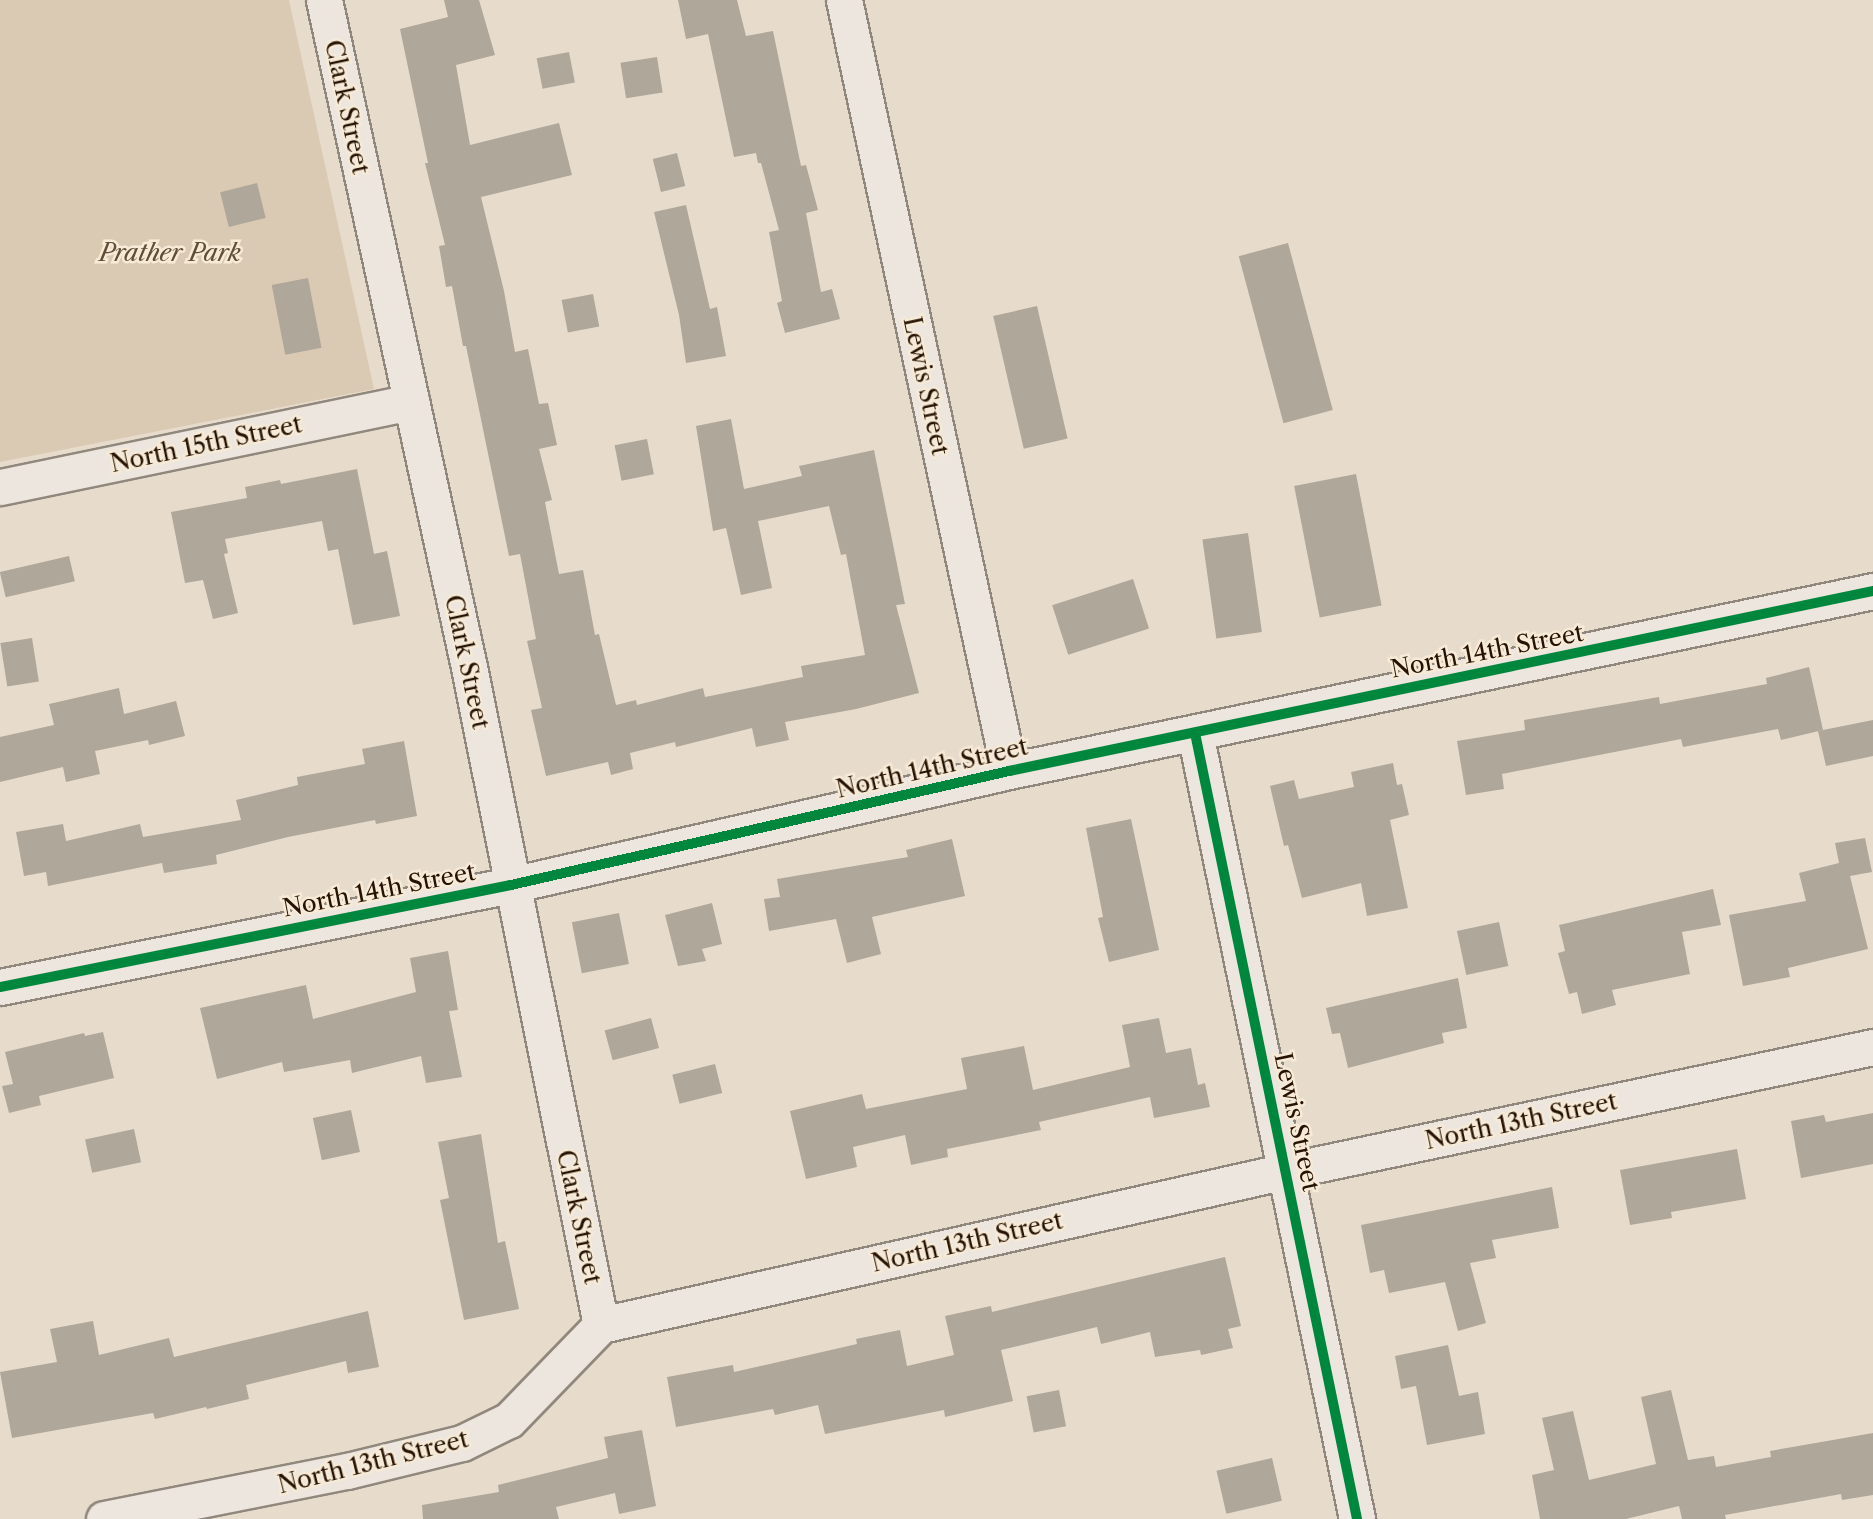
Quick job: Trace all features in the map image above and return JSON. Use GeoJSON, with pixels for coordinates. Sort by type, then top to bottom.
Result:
{"type":"FeatureCollection","features":[{"type":"Feature","properties":{"kind":"street","name":"Clark Street"},"geometry":{"type":"LineString","coordinates":[[324,0],[469,667],[601,1325]]}},
{"type":"Feature","properties":{"kind":"street","name":"Lewis Street"},"geometry":{"type":"LineString","coordinates":[[844,0],[1009,771]]}},
{"type":"Feature","properties":{"kind":"street","name":"North 15th Street"},"geometry":{"type":"LineString","coordinates":[[0,486],[411,402]]}},
{"type":"Feature","properties":{"kind":"street","name":"North 14th Street"},"geometry":{"type":"LineString","coordinates":[[0,987],[511,885],[1009,771],[1873,591]]}},
{"type":"Feature","properties":{"kind":"street","name":"Lewis Street"},"geometry":{"type":"LineString","coordinates":[[1195,733],[1357,1519]]}},
{"type":"Feature","properties":{"kind":"street","name":"North 13th Street"},"geometry":{"type":"LineString","coordinates":[[104,1519],[347,1471],[462,1443],[509,1420],[601,1325],[1286,1171],[1873,1047]]}},
{"type":"Feature","properties":{"kind":"green space","name":"Prather Park"},"geometry":{"type":"Polygon","coordinates":[[[0,0],[289,0],[374,389],[0,462],[0,0]]]}},
{"type":"Feature","properties":{"kind":"building"},"geometry":{"type":"Polygon","coordinates":[[[444,0],[479,0],[495,55],[456,65],[470,145],[559,123],[572,175],[481,197],[504,291],[515,352],[528,349],[539,404],[548,403],[557,445],[539,449],[552,500],[545,502],[559,574],[583,570],[595,635],[599,634],[616,705],[636,700],[637,705],[703,688],[705,697],[803,677],[801,666],[865,655],[846,554],[841,555],[829,506],[758,521],[772,588],[741,595],[726,528],[713,531],[696,426],[731,419],[744,489],[802,476],[799,466],[874,450],[905,604],[896,605],[919,693],[856,709],[785,722],[789,740],[756,747],[752,728],[676,747],[675,742],[630,753],[633,769],[611,775],[608,762],[546,776],[531,710],[542,708],[527,641],[536,639],[520,554],[509,556],[452,286],[446,287],[439,246],[445,245],[425,163],[428,163],[400,29],[448,17],[444,0]]]}},
{"type":"Feature","properties":{"kind":"building"},"geometry":{"type":"Polygon","coordinates":[[[678,0],[737,0],[746,36],[773,31],[801,166],[806,165],[818,210],[806,213],[821,292],[832,289],[840,319],[785,333],[777,303],[782,301],[769,232],[779,230],[761,163],[758,163],[756,153],[734,157],[708,34],[686,39],[678,0]]]}},
{"type":"Feature","properties":{"kind":"building"},"geometry":{"type":"Polygon","coordinates":[[[569,52],[575,82],[543,89],[537,58],[569,52]]]}},
{"type":"Feature","properties":{"kind":"building"},"geometry":{"type":"Polygon","coordinates":[[[657,57],[663,93],[626,98],[620,63],[657,57]]]}},
{"type":"Feature","properties":{"kind":"building"},"geometry":{"type":"Polygon","coordinates":[[[677,153],[685,186],[661,192],[653,159],[677,153]]]}},
{"type":"Feature","properties":{"kind":"building"},"geometry":{"type":"Polygon","coordinates":[[[257,183],[266,218],[229,227],[220,192],[257,183]]]}},
{"type":"Feature","properties":{"kind":"building"},"geometry":{"type":"Polygon","coordinates":[[[686,205],[710,309],[717,307],[726,356],[686,363],[679,315],[654,212],[686,205]]]}},
{"type":"Feature","properties":{"kind":"building"},"geometry":{"type":"Polygon","coordinates":[[[1288,243],[1333,410],[1284,423],[1239,256],[1288,243]]]}},
{"type":"Feature","properties":{"kind":"building"},"geometry":{"type":"Polygon","coordinates":[[[308,278],[322,348],[285,355],[272,285],[308,278]]]}},
{"type":"Feature","properties":{"kind":"building"},"geometry":{"type":"Polygon","coordinates":[[[593,294],[599,326],[568,332],[562,300],[593,294]]]}},
{"type":"Feature","properties":{"kind":"building"},"geometry":{"type":"Polygon","coordinates":[[[1037,306],[1068,439],[1024,449],[993,316],[1037,306]]]}},
{"type":"Feature","properties":{"kind":"building"},"geometry":{"type":"Polygon","coordinates":[[[647,439],[654,474],[621,481],[615,445],[647,439]]]}},
{"type":"Feature","properties":{"kind":"building"},"geometry":{"type":"Polygon","coordinates":[[[357,469],[374,554],[387,551],[400,616],[353,625],[338,549],[328,551],[322,521],[225,539],[228,553],[224,554],[238,613],[213,619],[203,580],[185,583],[171,512],[247,498],[245,487],[280,480],[281,484],[357,469]]]}},
{"type":"Feature","properties":{"kind":"building"},"geometry":{"type":"Polygon","coordinates":[[[1356,474],[1382,606],[1320,618],[1294,486],[1356,474]]]}},
{"type":"Feature","properties":{"kind":"building"},"geometry":{"type":"Polygon","coordinates":[[[1248,533],[1262,632],[1216,638],[1202,539],[1248,533]]]}},
{"type":"Feature","properties":{"kind":"building"},"geometry":{"type":"Polygon","coordinates":[[[69,556],[75,581],[6,597],[0,572],[69,556]]]}},
{"type":"Feature","properties":{"kind":"building"},"geometry":{"type":"Polygon","coordinates":[[[1133,579],[1149,628],[1068,655],[1052,605],[1133,579]]]}},
{"type":"Feature","properties":{"kind":"building"},"geometry":{"type":"Polygon","coordinates":[[[32,638],[39,681],[7,686],[0,643],[32,638]]]}},
{"type":"Feature","properties":{"kind":"building"},"geometry":{"type":"Polygon","coordinates":[[[1809,667],[1823,730],[1781,740],[1778,729],[1683,747],[1681,739],[1502,774],[1504,789],[1466,795],[1457,741],[1525,730],[1524,720],[1659,697],[1660,704],[1767,684],[1766,678],[1809,667]]]}},
{"type":"Feature","properties":{"kind":"building"},"geometry":{"type":"Polygon","coordinates":[[[119,688],[124,714],[176,701],[185,736],[149,745],[148,740],[95,751],[100,774],[66,782],[63,767],[0,782],[0,737],[54,725],[49,704],[119,688]]]}},
{"type":"Feature","properties":{"kind":"building"},"geometry":{"type":"Polygon","coordinates":[[[1873,720],[1873,756],[1826,766],[1818,731],[1873,720]]]}},
{"type":"Feature","properties":{"kind":"building"},"geometry":{"type":"Polygon","coordinates":[[[404,741],[417,816],[376,824],[375,820],[288,837],[216,855],[217,864],[164,873],[162,863],[48,886],[46,872],[24,876],[16,832],[63,824],[66,841],[140,824],[143,837],[241,820],[236,800],[298,785],[297,777],[365,764],[362,749],[404,741]]]}},
{"type":"Feature","properties":{"kind":"building"},"geometry":{"type":"Polygon","coordinates":[[[1393,763],[1397,785],[1402,784],[1409,815],[1390,820],[1408,908],[1367,916],[1361,883],[1302,898],[1288,845],[1284,846],[1270,786],[1294,780],[1299,799],[1354,787],[1351,772],[1393,763]]]}},
{"type":"Feature","properties":{"kind":"building"},"geometry":{"type":"Polygon","coordinates":[[[1131,819],[1159,950],[1109,962],[1098,918],[1103,917],[1086,828],[1131,819]]]}},
{"type":"Feature","properties":{"kind":"building"},"geometry":{"type":"Polygon","coordinates":[[[1865,838],[1872,872],[1850,876],[1868,949],[1788,968],[1790,977],[1743,986],[1729,915],[1806,901],[1799,873],[1839,863],[1835,843],[1865,838]]]}},
{"type":"Feature","properties":{"kind":"building"},"geometry":{"type":"Polygon","coordinates":[[[952,839],[965,896],[872,917],[881,954],[847,963],[836,919],[769,931],[764,899],[780,897],[777,879],[908,857],[906,850],[952,839]]]}},
{"type":"Feature","properties":{"kind":"building"},"geometry":{"type":"Polygon","coordinates":[[[1713,889],[1721,925],[1682,932],[1690,974],[1612,990],[1616,1005],[1582,1014],[1577,992],[1569,994],[1558,953],[1565,951],[1559,925],[1713,889]]]}},
{"type":"Feature","properties":{"kind":"building"},"geometry":{"type":"Polygon","coordinates":[[[712,903],[722,944],[702,949],[706,961],[678,966],[665,915],[712,903]]]}},
{"type":"Feature","properties":{"kind":"building"},"geometry":{"type":"Polygon","coordinates":[[[619,913],[629,964],[582,973],[572,922],[619,913]]]}},
{"type":"Feature","properties":{"kind":"building"},"geometry":{"type":"Polygon","coordinates":[[[1499,922],[1508,966],[1466,975],[1457,931],[1499,922]]]}},
{"type":"Feature","properties":{"kind":"building"},"geometry":{"type":"Polygon","coordinates":[[[448,951],[458,1010],[449,1011],[462,1077],[426,1083],[421,1056],[352,1073],[350,1060],[284,1072],[282,1062],[217,1079],[200,1008],[306,985],[313,1019],[416,992],[410,958],[448,951]]]}},
{"type":"Feature","properties":{"kind":"building"},"geometry":{"type":"Polygon","coordinates":[[[1458,978],[1467,1028],[1442,1033],[1444,1043],[1348,1068],[1340,1033],[1332,1034],[1326,1008],[1458,978]]]}},
{"type":"Feature","properties":{"kind":"building"},"geometry":{"type":"Polygon","coordinates":[[[651,1018],[659,1048],[613,1060],[605,1030],[651,1018]]]}},
{"type":"Feature","properties":{"kind":"building"},"geometry":{"type":"Polygon","coordinates":[[[1159,1018],[1166,1053],[1191,1048],[1198,1085],[1205,1083],[1210,1107],[1154,1118],[1150,1097],[1039,1122],[1041,1130],[947,1149],[948,1157],[911,1165],[905,1135],[853,1147],[857,1167],[806,1179],[790,1111],[862,1094],[866,1109],[967,1089],[961,1058],[1024,1046],[1033,1090],[1130,1067],[1122,1025],[1159,1018]]]}},
{"type":"Feature","properties":{"kind":"building"},"geometry":{"type":"Polygon","coordinates":[[[103,1032],[114,1078],[39,1096],[41,1105],[9,1113],[2,1086],[13,1084],[5,1052],[84,1033],[85,1036],[103,1032]]]}},
{"type":"Feature","properties":{"kind":"building"},"geometry":{"type":"Polygon","coordinates":[[[715,1064],[722,1093],[680,1104],[672,1075],[715,1064]]]}},
{"type":"Feature","properties":{"kind":"building"},"geometry":{"type":"Polygon","coordinates":[[[351,1110],[360,1152],[322,1160],[313,1118],[351,1110]]]}},
{"type":"Feature","properties":{"kind":"building"},"geometry":{"type":"Polygon","coordinates":[[[1873,1113],[1873,1164],[1801,1178],[1791,1121],[1824,1115],[1826,1122],[1873,1113]]]}},
{"type":"Feature","properties":{"kind":"building"},"geometry":{"type":"Polygon","coordinates":[[[134,1129],[141,1162],[92,1173],[85,1139],[134,1129]]]}},
{"type":"Feature","properties":{"kind":"building"},"geometry":{"type":"Polygon","coordinates":[[[481,1134],[498,1243],[505,1241],[519,1309],[464,1320],[440,1200],[449,1198],[438,1142],[481,1134]]]}},
{"type":"Feature","properties":{"kind":"building"},"geometry":{"type":"Polygon","coordinates":[[[1737,1149],[1746,1199],[1671,1212],[1672,1218],[1630,1225],[1620,1170],[1737,1149]]]}},
{"type":"Feature","properties":{"kind":"building"},"geometry":{"type":"Polygon","coordinates":[[[1552,1187],[1559,1228],[1492,1240],[1496,1258],[1470,1263],[1486,1323],[1458,1331],[1445,1282],[1389,1293],[1384,1270],[1370,1273],[1361,1225],[1552,1187]]]}},
{"type":"Feature","properties":{"kind":"building"},"geometry":{"type":"Polygon","coordinates":[[[1225,1257],[1241,1326],[1228,1329],[1233,1348],[1201,1355],[1200,1350],[1155,1357],[1150,1332],[1101,1344],[1097,1327],[1001,1350],[1013,1401],[945,1417],[944,1410],[825,1434],[818,1405],[775,1415],[773,1409],[676,1427],[667,1377],[733,1365],[734,1372],[857,1344],[856,1339],[900,1330],[907,1366],[954,1355],[945,1316],[991,1306],[992,1312],[1225,1257]]]}},
{"type":"Feature","properties":{"kind":"building"},"geometry":{"type":"Polygon","coordinates":[[[368,1311],[379,1367],[348,1373],[346,1361],[246,1385],[249,1399],[207,1409],[206,1407],[155,1419],[153,1413],[12,1438],[0,1372],[57,1362],[50,1329],[93,1321],[99,1355],[169,1338],[174,1357],[368,1311]]]}},
{"type":"Feature","properties":{"kind":"building"},"geometry":{"type":"Polygon","coordinates":[[[1448,1345],[1459,1396],[1478,1392],[1485,1434],[1427,1445],[1416,1386],[1401,1389],[1395,1356],[1448,1345]]]}},
{"type":"Feature","properties":{"kind":"building"},"geometry":{"type":"Polygon","coordinates":[[[1059,1390],[1066,1426],[1034,1433],[1027,1396],[1059,1390]]]}},
{"type":"Feature","properties":{"kind":"building"},"geometry":{"type":"Polygon","coordinates":[[[1671,1390],[1688,1460],[1714,1456],[1716,1467],[1771,1457],[1770,1451],[1873,1433],[1873,1495],[1842,1500],[1841,1494],[1725,1515],[1726,1519],[1682,1519],[1679,1506],[1626,1519],[1540,1519],[1532,1475],[1554,1470],[1542,1418],[1573,1411],[1589,1480],[1656,1464],[1641,1397],[1671,1390]]]}},
{"type":"Feature","properties":{"kind":"building"},"geometry":{"type":"Polygon","coordinates":[[[642,1430],[656,1506],[619,1514],[615,1493],[556,1507],[559,1519],[423,1519],[422,1505],[499,1492],[498,1485],[608,1458],[604,1437],[642,1430]]]}},
{"type":"Feature","properties":{"kind":"building"},"geometry":{"type":"Polygon","coordinates":[[[1272,1458],[1282,1501],[1226,1514],[1216,1471],[1272,1458]]]}},
{"type":"Feature","properties":{"kind":"cycle path"},"geometry":{"type":"LineString","coordinates":[[0,987],[511,885],[1009,771],[1873,591]]}},
{"type":"Feature","properties":{"kind":"cycle path"},"geometry":{"type":"LineString","coordinates":[[1195,733],[1357,1519]]}}]}
